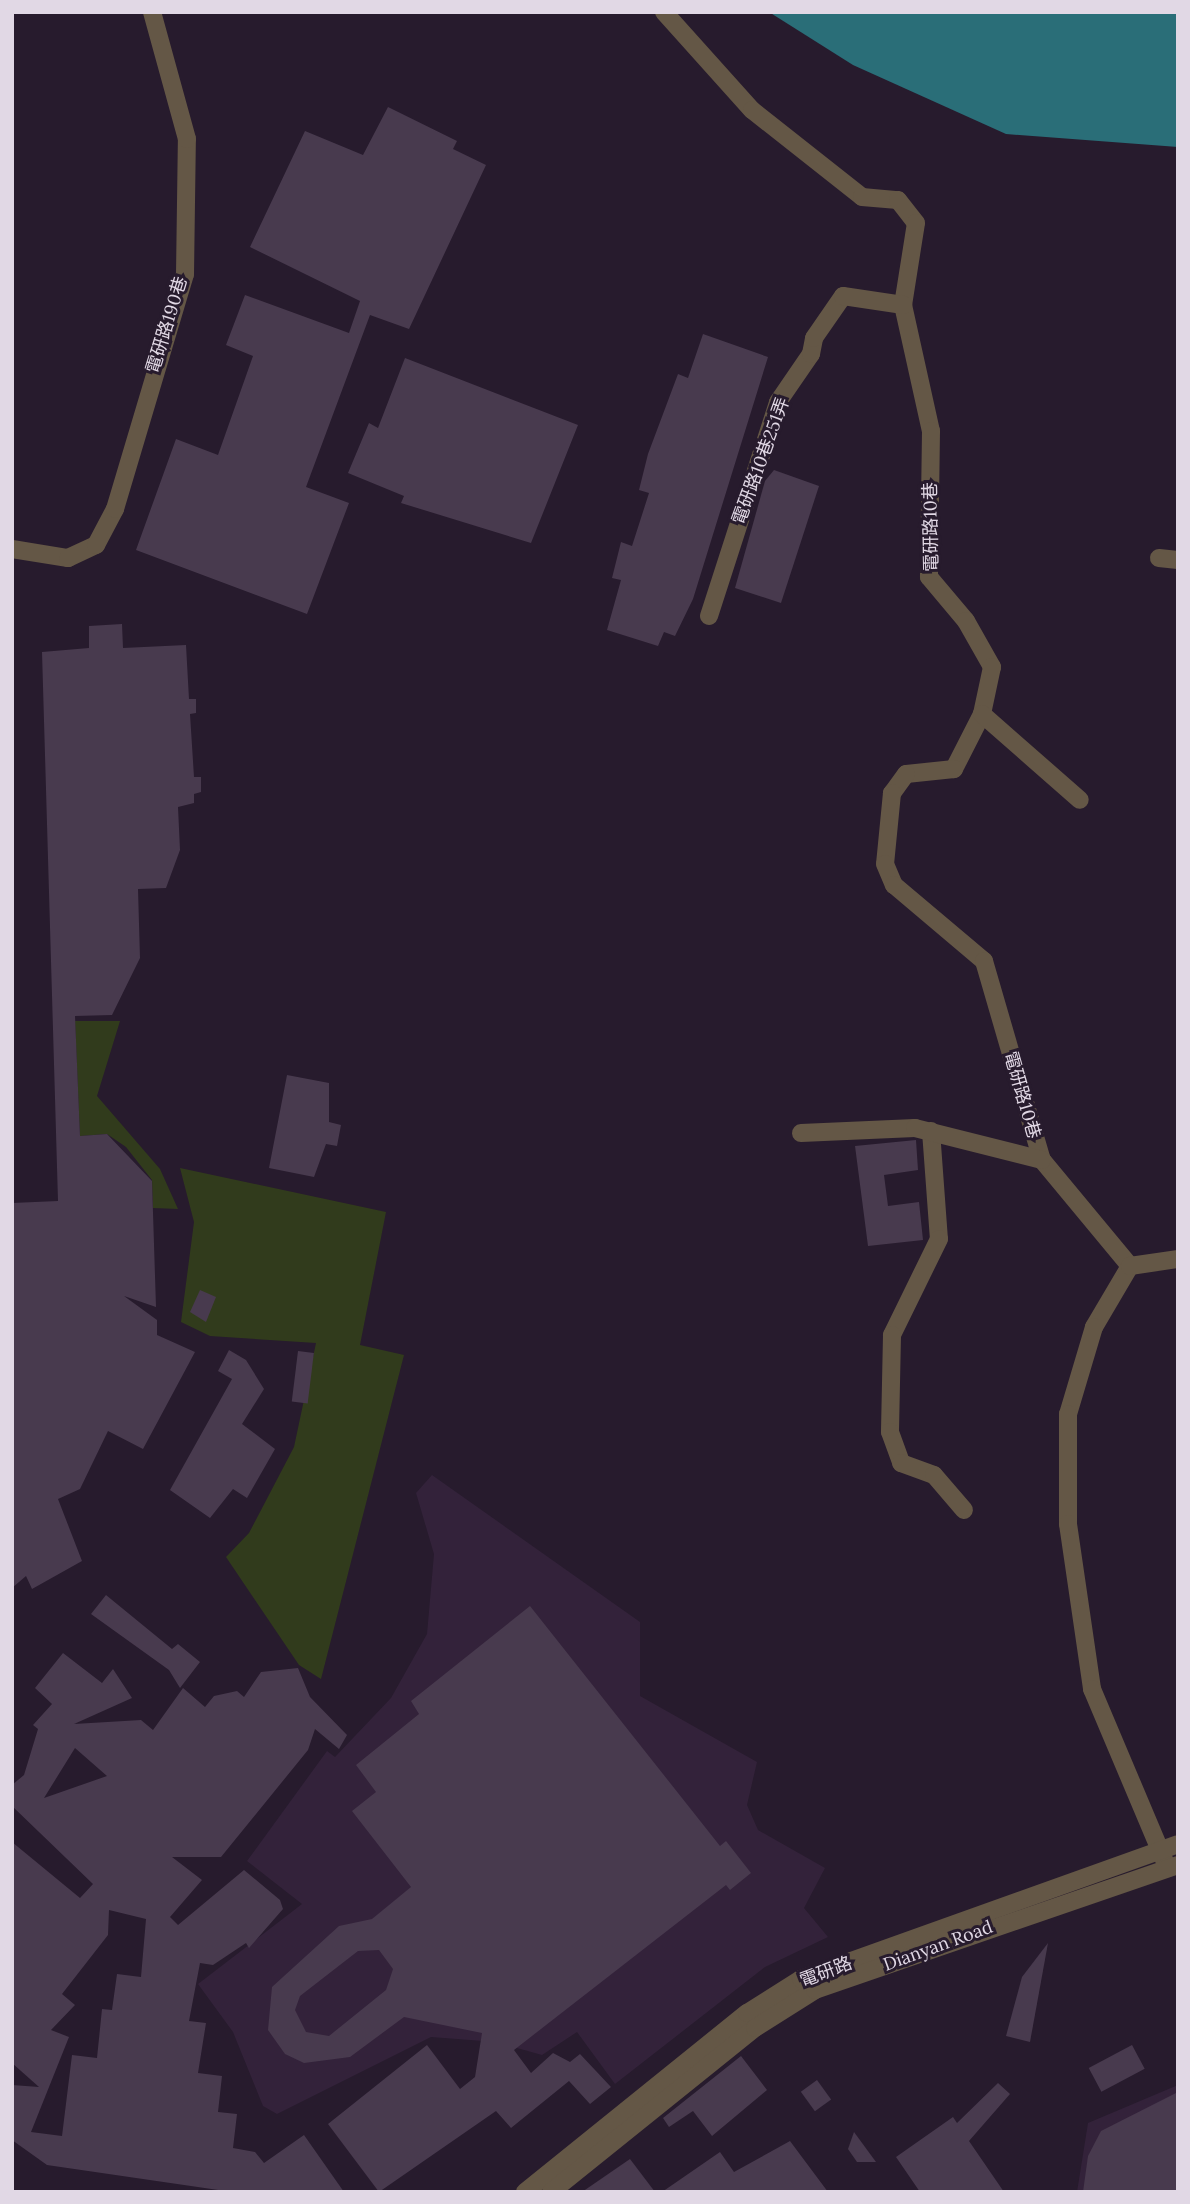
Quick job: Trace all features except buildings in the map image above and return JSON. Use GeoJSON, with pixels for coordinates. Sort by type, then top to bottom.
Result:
{"type":"FeatureCollection","features":[{"type":"Feature","properties":{"kind":"street","name":"電研路190巷"},"geometry":{"type":"LineString","coordinates":[[12,549],[68,558],[96,545],[115,509],[185,274],[187,139],[152,12]]}},
{"type":"Feature","properties":{"kind":"street","name":"電研路10巷"},"geometry":{"type":"LineString","coordinates":[[664,12],[751,110],[862,197],[898,200],[916,223],[903,305],[931,431],[929,577],[966,621],[992,667],[982,714],[954,769],[906,774],[892,793],[885,864],[894,885],[984,961],[1042,1160],[1130,1265]]}},
{"type":"Feature","properties":{"kind":"street","name":"電研路10巷251弄"},"geometry":{"type":"LineString","coordinates":[[709,616],[778,402],[811,354],[814,338],[843,296],[903,305]]}},
{"type":"Feature","properties":{"kind":"street"},"geometry":{"type":"LineString","coordinates":[[1159,558],[1178,560]]}},
{"type":"Feature","properties":{"kind":"street"},"geometry":{"type":"LineString","coordinates":[[982,714],[1080,800]]}},
{"type":"Feature","properties":{"kind":"street"},"geometry":{"type":"LineString","coordinates":[[801,1133],[931,1131],[1042,1160]]}},
{"type":"Feature","properties":{"kind":"street"},"geometry":{"type":"LineString","coordinates":[[931,1131],[939,1239],[892,1335],[890,1432],[901,1463],[934,1475],[964,1510]]}},
{"type":"Feature","properties":{"kind":"street"},"geometry":{"type":"LineString","coordinates":[[1173,1867],[1160,1851],[1092,1689],[1068,1524],[1068,1414],[1094,1328],[1130,1265],[1178,1259]]}},
{"type":"Feature","properties":{"kind":"street","name":"電研路"},"geometry":{"type":"LineString","coordinates":[[524,2192],[747,2013],[801,1979],[1178,1844]]}},
{"type":"Feature","properties":{"kind":"street","name":"Dianyan Road"},"geometry":{"type":"LineString","coordinates":[[551,2192],[755,2028],[814,1990],[1173,1867]]}},
{"type":"Feature","properties":{"kind":"shaded area"},"geometry":{"type":"Polygon","coordinates":[[[769,12],[1178,12],[1178,147],[1006,134],[853,65],[769,12]]]}},
{"type":"Feature","properties":{"kind":"shaded area"},"geometry":{"type":"Polygon","coordinates":[[[75,1021],[120,1021],[97,1096],[160,1169],[178,1209],[153,1208],[152,1180],[126,1147],[107,1134],[80,1136],[75,1021]]]}},
{"type":"Feature","properties":{"kind":"shaded area"},"geometry":{"type":"Polygon","coordinates":[[[180,1168],[386,1212],[360,1345],[404,1355],[321,1679],[299,1665],[226,1557],[249,1533],[294,1447],[316,1343],[210,1336],[181,1322],[194,1222],[180,1168]]]}},
{"type":"Feature","properties":{"kind":"shaded area"},"geometry":{"type":"Polygon","coordinates":[[[432,1475],[640,1622],[640,1696],[757,1762],[747,1805],[758,1830],[825,1868],[804,1908],[828,1937],[765,1967],[615,2084],[577,2032],[542,2055],[496,2042],[431,2037],[277,2114],[263,2106],[233,2032],[198,1984],[302,1904],[247,1861],[327,1751],[335,1757],[391,1698],[427,1634],[434,1554],[416,1493],[432,1475]]]}},
{"type":"Feature","properties":{"kind":"shaded area"},"geometry":{"type":"Polygon","coordinates":[[[1178,2085],[1178,2192],[1077,2192],[1088,2123],[1178,2085]]]}}]}
